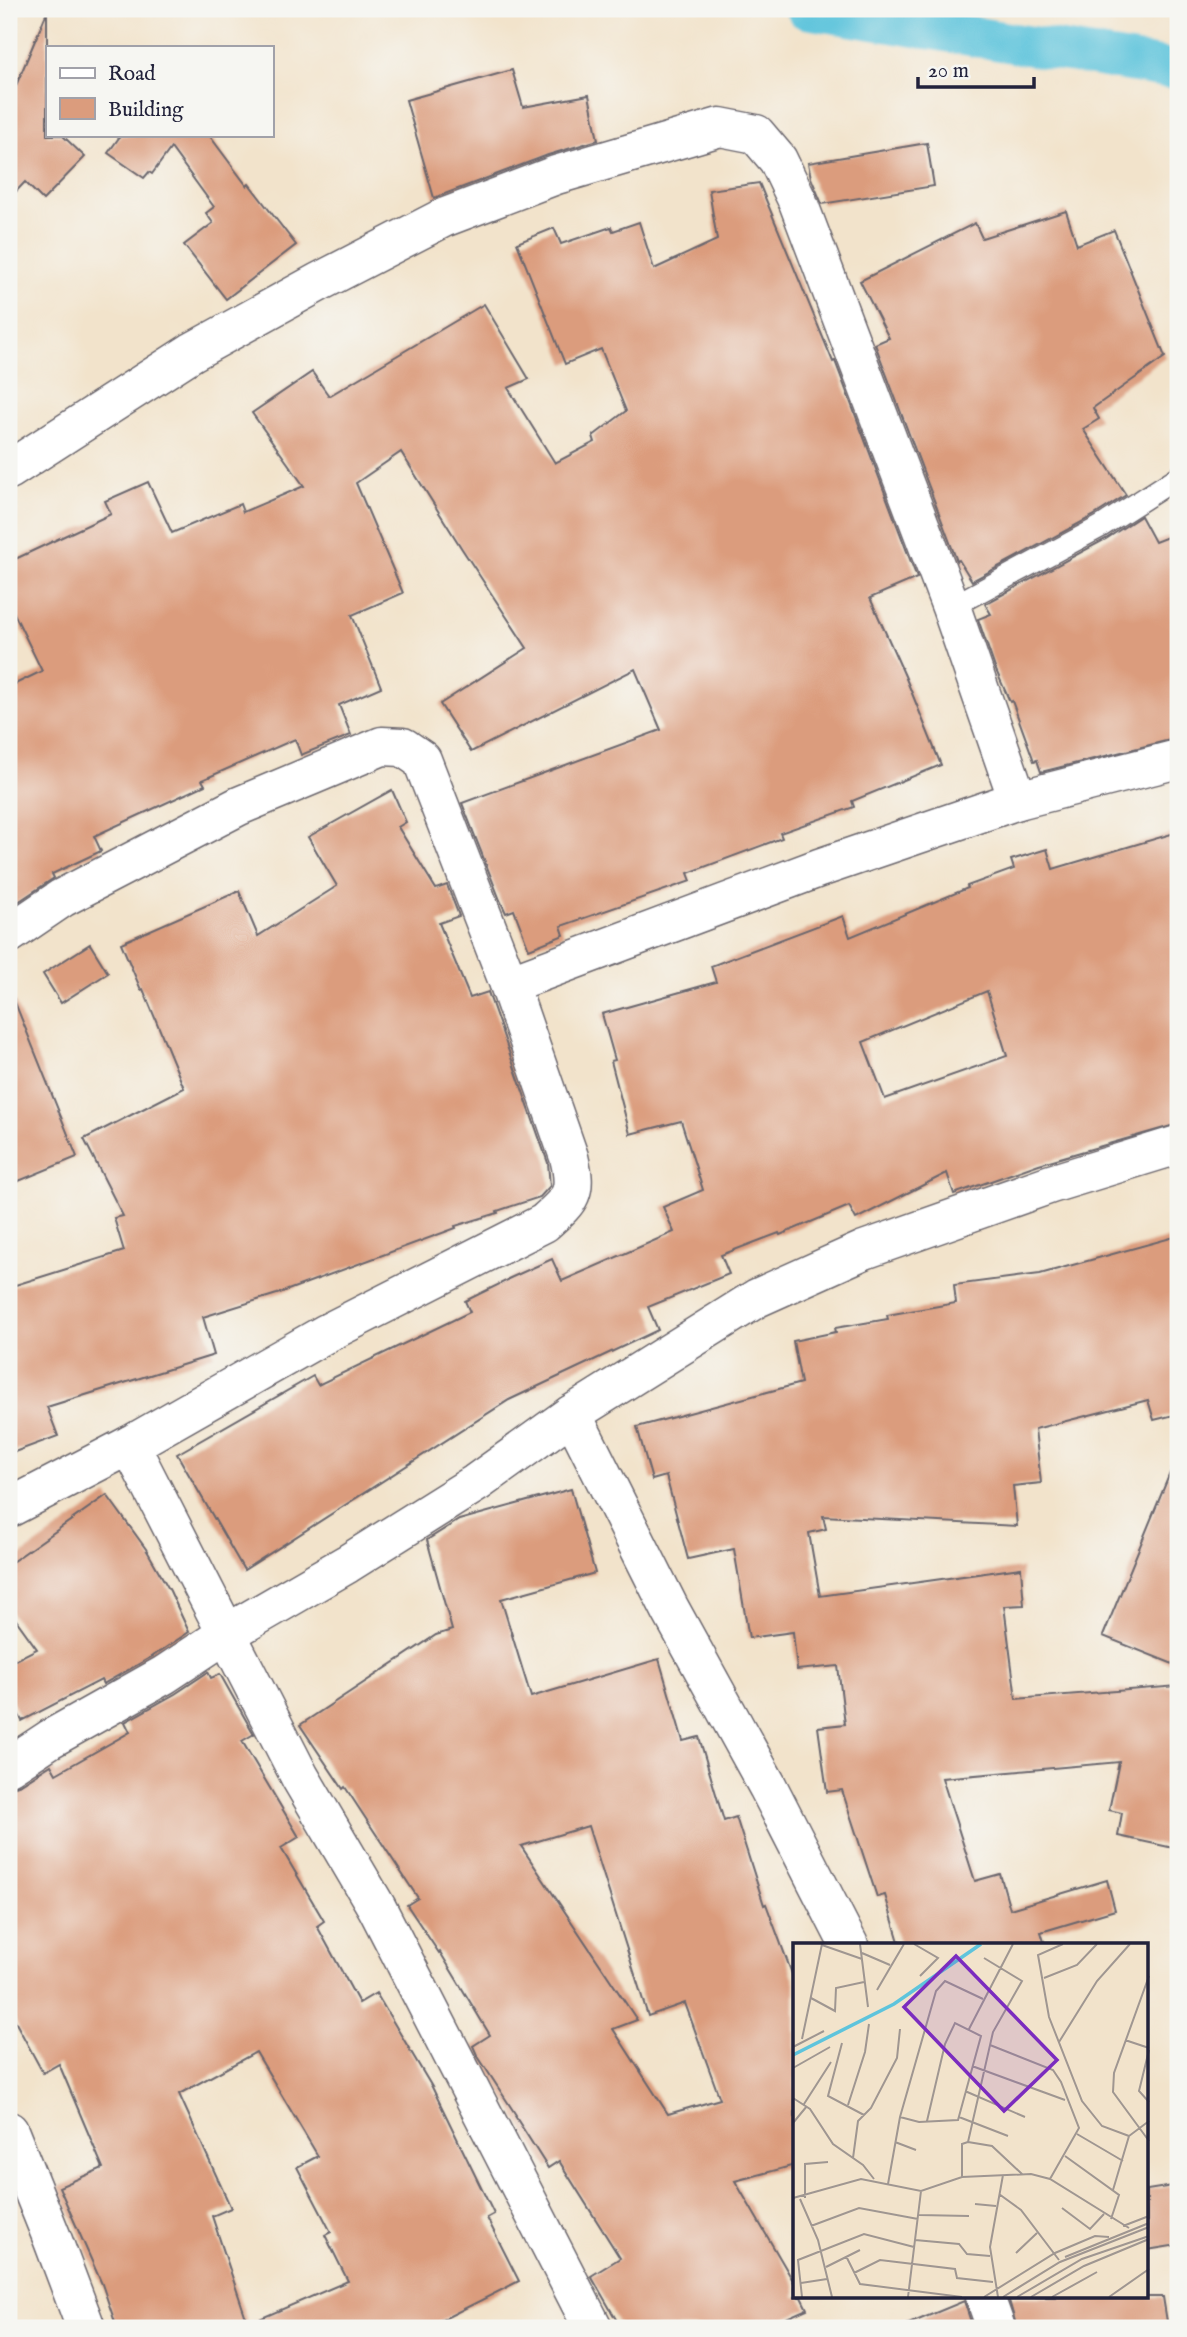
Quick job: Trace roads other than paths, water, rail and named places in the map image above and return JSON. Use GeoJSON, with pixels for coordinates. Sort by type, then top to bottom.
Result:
{"type":"FeatureCollection","features":[{"type":"Feature","properties":{"kind":"street"},"geometry":{"type":"LineString","coordinates":[[9,470],[192,352],[443,218],[556,174],[720,127],[756,134],[778,160],[803,215],[951,607],[1018,800]]}},
{"type":"Feature","properties":{"kind":"street"},"geometry":{"type":"LineString","coordinates":[[9,934],[62,898],[239,806],[382,746],[403,747],[422,760],[509,984],[575,1179],[568,1201],[544,1223],[325,1334],[130,1445],[9,1508]]}},
{"type":"Feature","properties":{"kind":"street"},"geometry":{"type":"LineString","coordinates":[[509,984],[819,868],[1018,800],[1178,760]]}},
{"type":"Feature","properties":{"kind":"street"},"geometry":{"type":"LineString","coordinates":[[9,1766],[50,1739],[164,1675],[226,1634],[464,1490],[572,1415],[757,1298],[864,1250],[1051,1184],[1178,1145]]}},
{"type":"Feature","properties":{"kind":"street"},"geometry":{"type":"LineString","coordinates":[[572,1415],[670,1609],[768,1787],[848,1943]]}},
{"type":"Feature","properties":{"kind":"street"},"geometry":{"type":"LineString","coordinates":[[130,1445],[300,1777],[377,1908],[593,2328]]}},
{"type":"Feature","properties":{"kind":"street"},"geometry":{"type":"LineString","coordinates":[[9,2132],[86,2328]]}},
{"type":"Feature","properties":{"kind":"street"},"geometry":{"type":"LineString","coordinates":[[985,2298],[996,2328]]}},
{"type":"Feature","properties":{"kind":"lane"},"geometry":{"type":"LineString","coordinates":[[951,607],[1100,527],[1178,477]]}},
{"type":"Feature","properties":{"kind":"waterway"},"geometry":{"type":"LineString","coordinates":[[806,9],[1178,70]]}}]}
